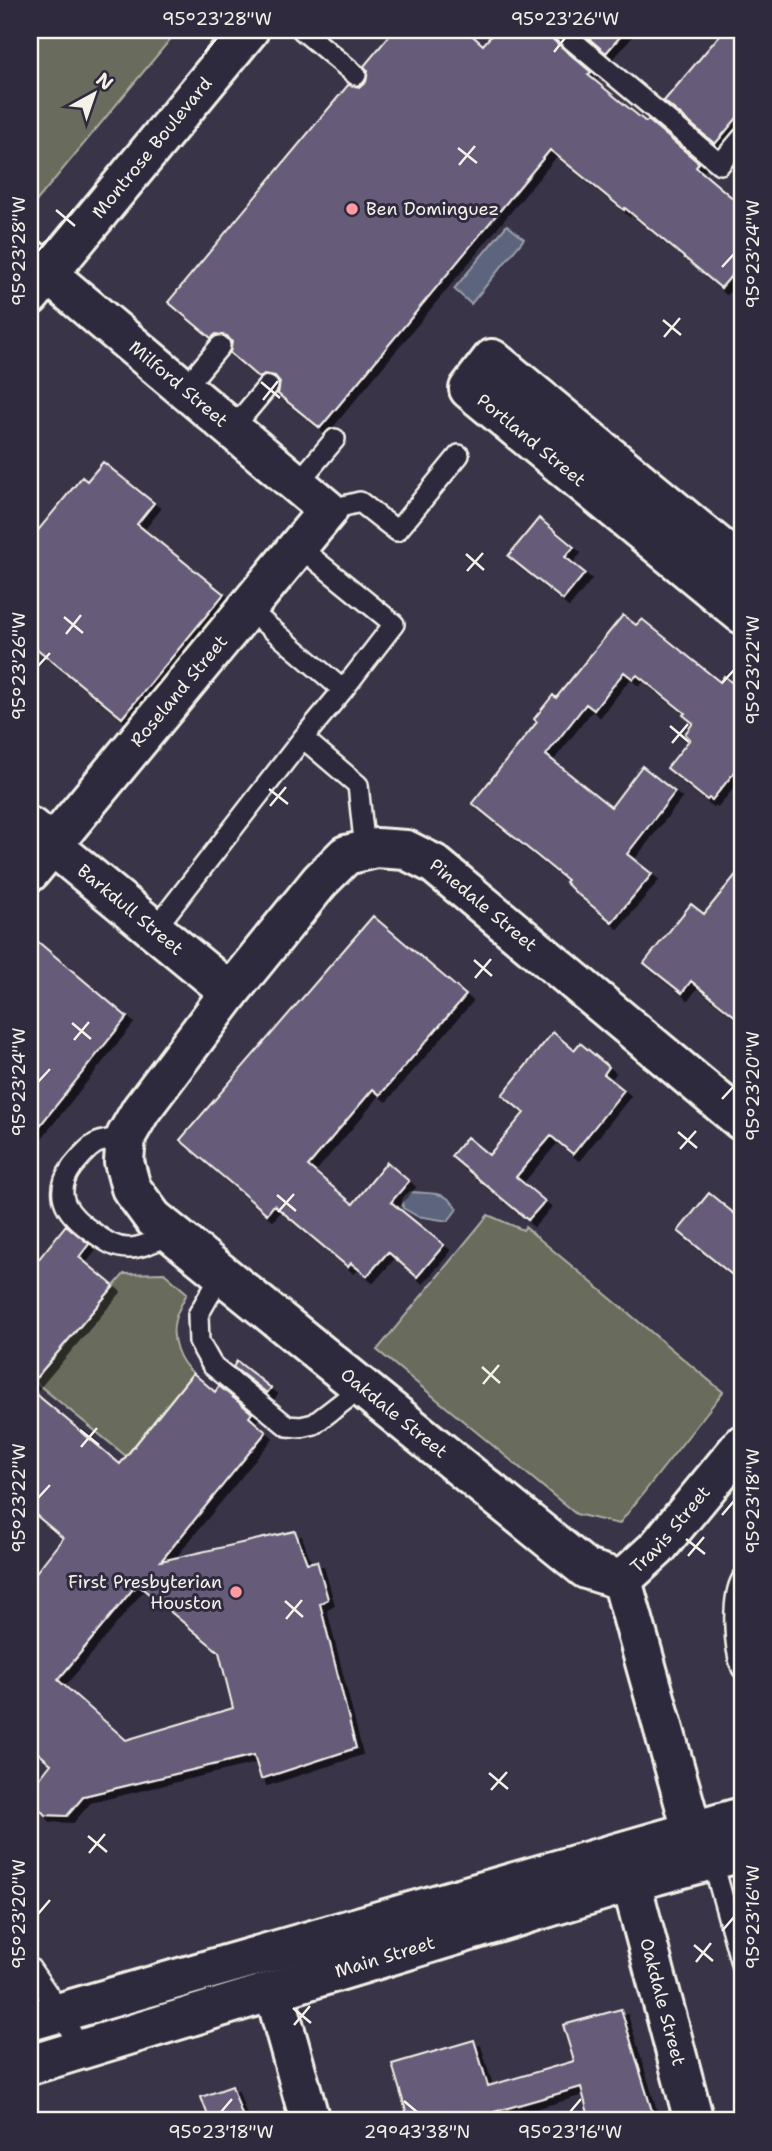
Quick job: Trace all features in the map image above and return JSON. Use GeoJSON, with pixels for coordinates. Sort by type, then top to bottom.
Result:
{"type":"FeatureCollection","features":[{"type":"Feature","properties":{"kind":"street","name":"Montrose Boulevard"},"geometry":{"type":"LineString","coordinates":[[36,276],[249,30]]}},
{"type":"Feature","properties":{"kind":"street","name":"Milford Street"},"geometry":{"type":"LineString","coordinates":[[36,276],[184,389],[328,510]]}},
{"type":"Feature","properties":{"kind":"street","name":"Portland Street"},"geometry":{"type":"LineString","coordinates":[[742,566],[492,359],[469,389],[742,614]]}},
{"type":"Feature","properties":{"kind":"street","name":"Roseland Street"},"geometry":{"type":"LineString","coordinates":[[37,848],[247,608],[328,510]]}},
{"type":"Feature","properties":{"kind":"street","name":"Barkdull Street"},"geometry":{"type":"LineString","coordinates":[[37,848],[154,930],[230,992]]}},
{"type":"Feature","properties":{"kind":"street","name":"Pinedale Street"},"geometry":{"type":"LineString","coordinates":[[230,992],[320,881],[346,855],[376,848],[406,850],[434,864],[742,1121]]}},
{"type":"Feature","properties":{"kind":"street"},"geometry":{"type":"LineString","coordinates":[[126,1136],[141,1110],[230,992]]}},
{"type":"Feature","properties":{"kind":"street","name":"Oakdale Street"},"geometry":{"type":"LineString","coordinates":[[126,1136],[124,1162],[131,1188],[153,1218],[586,1569],[622,1580]]}},
{"type":"Feature","properties":{"kind":"street","name":"Travis Street"},"geometry":{"type":"LineString","coordinates":[[622,1580],[657,1548],[742,1445]]}},
{"type":"Feature","properties":{"kind":"street"},"geometry":{"type":"LineString","coordinates":[[622,1580],[712,1851]]}},
{"type":"Feature","properties":{"kind":"street","name":"Main Street"},"geometry":{"type":"LineString","coordinates":[[30,2065],[631,1882],[712,1851],[742,1817]]}},
{"type":"Feature","properties":{"kind":"street","name":"Main Street"},"geometry":{"type":"LineString","coordinates":[[45,2017],[712,1851]]}},
{"type":"Feature","properties":{"kind":"street","name":"Oakdale Street"},"geometry":{"type":"LineString","coordinates":[[631,1882],[694,2121]]}},
{"type":"Feature","properties":{"kind":"street"},"geometry":{"type":"LineString","coordinates":[[274,1991],[310,2121]]}},
{"type":"Feature","properties":{"kind":"lane"},"geometry":{"type":"LineString","coordinates":[[302,30],[356,75]]}},
{"type":"Feature","properties":{"kind":"lane"},"geometry":{"type":"LineString","coordinates":[[560,30],[720,164],[742,138]]}},
{"type":"Feature","properties":{"kind":"lane"},"geometry":{"type":"LineString","coordinates":[[184,389],[220,345]]}},
{"type":"Feature","properties":{"kind":"lane"},"geometry":{"type":"LineString","coordinates":[[232,429],[268,386]]}},
{"type":"Feature","properties":{"kind":"lane"},"geometry":{"type":"LineString","coordinates":[[296,484],[335,439]]}},
{"type":"Feature","properties":{"kind":"lane"},"geometry":{"type":"LineString","coordinates":[[328,510],[360,502],[397,531],[459,455]]}},
{"type":"Feature","properties":{"kind":"lane"},"geometry":{"type":"LineString","coordinates":[[154,930],[394,624],[298,546]]}},
{"type":"Feature","properties":{"kind":"lane"},"geometry":{"type":"LineString","coordinates":[[247,608],[343,690]]}},
{"type":"Feature","properties":{"kind":"lane"},"geometry":{"type":"LineString","coordinates":[[303,738],[358,785],[365,850]]}},
{"type":"Feature","properties":{"kind":"lane"},"geometry":{"type":"LineString","coordinates":[[126,1136],[97,1143],[85,1151],[67,1175],[62,1189],[65,1204],[73,1216],[90,1231],[109,1244],[119,1247],[130,1249],[174,1234]]}},
{"type":"Feature","properties":{"kind":"lane"},"geometry":{"type":"LineString","coordinates":[[222,1273],[198,1315],[199,1342],[212,1365],[278,1419],[287,1426],[302,1427],[314,1424],[362,1387]]}},
{"type":"Feature","properties":{"kind":"lane"},"geometry":{"type":"LineString","coordinates":[[742,1579],[734,1619],[742,1668]]}},
{"type":"Feature","properties":{"kind":"lane"},"geometry":{"type":"LineString","coordinates":[[712,1851],[742,1968]]}},
{"type":"Feature","properties":{"kind":"lane"},"geometry":{"type":"LineString","coordinates":[[30,1968],[45,2017],[80,2049]]}},
{"type":"Feature","properties":{"kind":"green space"},"geometry":{"type":"Polygon","coordinates":[[[30,30],[178,30],[30,209],[30,30]]]}},
{"type":"Feature","properties":{"kind":"green space"},"geometry":{"type":"Polygon","coordinates":[[[488,1215],[523,1230],[525,1227],[723,1392],[619,1524],[576,1514],[377,1350],[488,1215]]]}},
{"type":"Feature","properties":{"kind":"green space"},"geometry":{"type":"Polygon","coordinates":[[[164,1273],[187,1293],[176,1317],[174,1335],[180,1356],[193,1373],[126,1456],[34,1381],[124,1274],[164,1273]]]}},
{"type":"Feature","properties":{"kind":"water"},"geometry":{"type":"Polygon","coordinates":[[[507,225],[524,239],[471,304],[454,289],[507,225]]]}},
{"type":"Feature","properties":{"kind":"water"},"geometry":{"type":"Polygon","coordinates":[[[411,1192],[443,1196],[457,1209],[448,1221],[417,1216],[403,1208],[404,1198],[411,1192]]]}},
{"type":"Feature","properties":{"kind":"building"},"geometry":{"type":"Polygon","coordinates":[[[394,30],[466,30],[483,45],[496,30],[548,30],[552,39],[591,72],[588,75],[699,163],[696,167],[742,206],[742,263],[721,288],[550,150],[320,428],[278,394],[280,382],[275,376],[264,374],[259,378],[230,353],[232,342],[227,336],[216,334],[211,338],[168,302],[348,85],[360,87],[366,82],[368,71],[364,66],[394,30]]]}},
{"type":"Feature","properties":{"kind":"building"},"geometry":{"type":"Polygon","coordinates":[[[579,30],[626,30],[606,53],[579,30]]]}},
{"type":"Feature","properties":{"kind":"building"},"geometry":{"type":"Polygon","coordinates":[[[724,30],[742,30],[742,112],[715,144],[664,101],[724,30]]]}},
{"type":"Feature","properties":{"kind":"building"},"geometry":{"type":"Polygon","coordinates":[[[103,462],[154,503],[137,524],[224,594],[122,718],[30,643],[30,540],[82,477],[87,481],[103,462]]]}},
{"type":"Feature","properties":{"kind":"building"},"geometry":{"type":"Polygon","coordinates":[[[539,518],[574,547],[565,557],[585,573],[563,600],[508,556],[539,518]]]}},
{"type":"Feature","properties":{"kind":"building"},"geometry":{"type":"Polygon","coordinates":[[[623,615],[636,625],[642,619],[720,682],[724,676],[742,691],[742,763],[712,800],[707,800],[667,768],[690,739],[685,734],[693,723],[683,715],[685,713],[637,675],[633,679],[624,672],[594,710],[586,704],[546,755],[611,807],[642,766],[675,792],[627,854],[652,874],[612,922],[575,892],[565,882],[567,880],[472,803],[537,722],[534,719],[553,695],[556,698],[623,615]]]}},
{"type":"Feature","properties":{"kind":"building"},"geometry":{"type":"Polygon","coordinates":[[[742,867],[742,1022],[691,981],[682,993],[644,963],[691,904],[704,914],[742,867]]]}},
{"type":"Feature","properties":{"kind":"building"},"geometry":{"type":"Polygon","coordinates":[[[373,916],[466,995],[380,1095],[373,1089],[308,1166],[353,1204],[387,1162],[409,1181],[391,1202],[444,1245],[417,1277],[388,1252],[367,1276],[351,1263],[348,1267],[274,1205],[267,1214],[180,1140],[373,916]]]}},
{"type":"Feature","properties":{"kind":"building"},"geometry":{"type":"Polygon","coordinates":[[[30,935],[127,1017],[30,1138],[30,935]]]}},
{"type":"Feature","properties":{"kind":"building"},"geometry":{"type":"Polygon","coordinates":[[[553,1032],[574,1050],[580,1043],[609,1067],[604,1074],[624,1090],[573,1154],[551,1136],[516,1177],[545,1201],[528,1220],[451,1156],[467,1137],[489,1155],[524,1113],[502,1095],[553,1032]]]}},
{"type":"Feature","properties":{"kind":"building"},"geometry":{"type":"Polygon","coordinates":[[[709,1193],[742,1220],[742,1283],[678,1231],[709,1193]]]}},
{"type":"Feature","properties":{"kind":"building"},"geometry":{"type":"Polygon","coordinates":[[[66,1225],[89,1244],[79,1257],[114,1286],[30,1385],[30,1270],[66,1225]]]}},
{"type":"Feature","properties":{"kind":"building"},"geometry":{"type":"Polygon","coordinates":[[[237,1361],[271,1388],[267,1393],[233,1367],[237,1361]]]}},
{"type":"Feature","properties":{"kind":"building","name":"First Presbyterian Houston"},"geometry":{"type":"Polygon","coordinates":[[[193,1373],[215,1392],[219,1386],[252,1413],[249,1417],[266,1432],[161,1561],[295,1531],[307,1563],[317,1561],[328,1599],[320,1604],[356,1748],[261,1779],[254,1755],[84,1796],[67,1816],[45,1815],[34,1803],[33,1787],[51,1764],[30,1746],[30,1580],[63,1538],[30,1510],[30,1389],[120,1464],[193,1373]],[[137,1584],[58,1680],[126,1740],[233,1708],[219,1652],[137,1584]]]}},
{"type":"Feature","properties":{"kind":"building"},"geometry":{"type":"Polygon","coordinates":[[[621,2009],[655,2121],[590,2121],[581,2087],[494,2112],[496,2121],[409,2121],[392,2064],[474,2040],[488,2086],[574,2061],[563,2025],[621,2009]]]}},
{"type":"Feature","properties":{"kind":"building"},"geometry":{"type":"Polygon","coordinates":[[[232,2086],[244,2121],[210,2121],[201,2097],[232,2086]]]}},
{"type":"Feature","properties":{"kind":"place","name":"Ben Dominguez"},"geometry":{"type":"Point","coordinates":[352,209]}},
{"type":"Feature","properties":{"kind":"place","name":"First Presbyterian Houston"},"geometry":{"type":"Point","coordinates":[236,1592]}}]}
